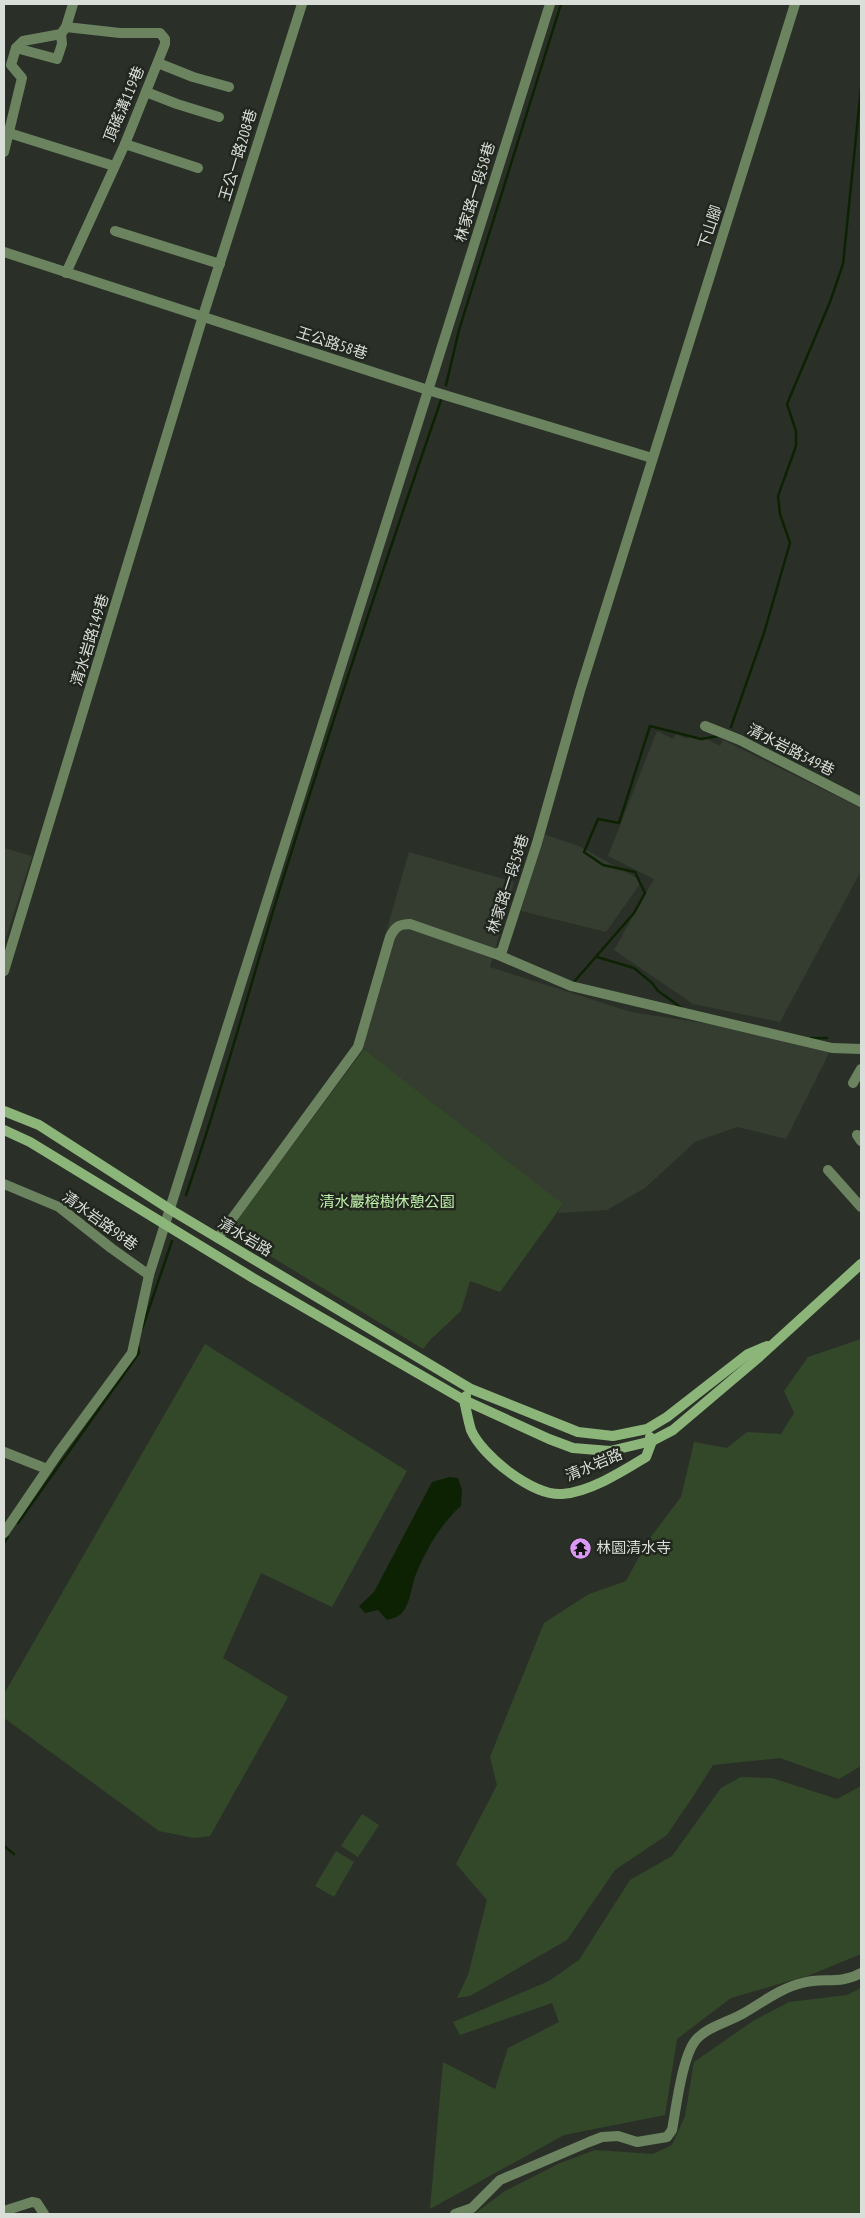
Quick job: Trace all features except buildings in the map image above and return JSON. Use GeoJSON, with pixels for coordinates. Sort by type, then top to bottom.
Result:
{"type":"FeatureCollection","features":[{"type":"Feature","properties":{"kind":"street"},"geometry":{"type":"LineString","coordinates":[[16,48],[57,59],[64,30],[74,4]]}},
{"type":"Feature","properties":{"kind":"street","name":"王公一路208巷"},"geometry":{"type":"LineString","coordinates":[[204,316],[302,4]]}},
{"type":"Feature","properties":{"kind":"street","name":"林家路一段58巷"},"geometry":{"type":"LineString","coordinates":[[5,1530],[132,1353],[149,1275],[550,4]]}},
{"type":"Feature","properties":{"kind":"street","name":"下山腳"},"geometry":{"type":"LineString","coordinates":[[652,458],[795,4]]}},
{"type":"Feature","properties":{"kind":"street"},"geometry":{"type":"LineString","coordinates":[[4,152],[22,78],[11,65],[16,48],[23,40],[64,30]]}},
{"type":"Feature","properties":{"kind":"street","name":"頂磘溝119巷"},"geometry":{"type":"LineString","coordinates":[[64,30],[120,34],[160,33],[165,39],[165,44],[146,92],[66,273]]}},
{"type":"Feature","properties":{"kind":"street"},"geometry":{"type":"LineString","coordinates":[[158,63],[193,77],[229,87]]}},
{"type":"Feature","properties":{"kind":"street"},"geometry":{"type":"LineString","coordinates":[[146,92],[219,117]]}},
{"type":"Feature","properties":{"kind":"street"},"geometry":{"type":"LineString","coordinates":[[9,133],[114,166]]}},
{"type":"Feature","properties":{"kind":"street"},"geometry":{"type":"LineString","coordinates":[[124,144],[198,168]]}},
{"type":"Feature","properties":{"kind":"street"},"geometry":{"type":"LineString","coordinates":[[115,231],[220,264]]}},
{"type":"Feature","properties":{"kind":"street","name":"王公路58巷"},"geometry":{"type":"LineString","coordinates":[[4,252],[428,390],[652,458]]}},
{"type":"Feature","properties":{"kind":"street","name":"清水岩路149巷"},"geometry":{"type":"LineString","coordinates":[[4,972],[204,316]]}},
{"type":"Feature","properties":{"kind":"street","name":"林家路一段58巷"},"geometry":{"type":"LineString","coordinates":[[218,1238],[358,1047],[390,937],[395,928],[401,924],[410,924],[496,954],[502,951],[537,843],[580,690],[652,458]]}},
{"type":"Feature","properties":{"kind":"street","name":"清水岩路349巷"},"geometry":{"type":"LineString","coordinates":[[705,726],[740,740],[861,802]]}},
{"type":"Feature","properties":{"kind":"street"},"geometry":{"type":"LineString","coordinates":[[496,954],[571,986],[832,1048],[861,1049]]}},
{"type":"Feature","properties":{"kind":"street"},"geometry":{"type":"LineString","coordinates":[[854,1083],[861,1069]]}},
{"type":"Feature","properties":{"kind":"street","name":"清水岩路"},"geometry":{"type":"LineString","coordinates":[[4,1111],[39,1125],[171,1210],[471,1389],[554,1424],[578,1432],[613,1436],[647,1429],[667,1417],[748,1354],[772,1344]]}},
{"type":"Feature","properties":{"kind":"street","name":"清水岩路"},"geometry":{"type":"LineString","coordinates":[[4,1130],[30,1142],[165,1226],[464,1400],[494,1415],[573,1448],[610,1451],[652,1441],[673,1430],[758,1358],[861,1264]]}},
{"type":"Feature","properties":{"kind":"street"},"geometry":{"type":"LineString","coordinates":[[828,1170],[861,1207]]}},
{"type":"Feature","properties":{"kind":"street","name":"清水岩路98巷"},"geometry":{"type":"LineString","coordinates":[[4,1184],[60,1207],[111,1248],[149,1275]]}},
{"type":"Feature","properties":{"kind":"street"},"geometry":{"type":"LineString","coordinates":[[464,1400],[471,1389]]}},
{"type":"Feature","properties":{"kind":"street","name":"清水岩路"},"geometry":{"type":"LineString","coordinates":[[464,1400],[472,1430],[484,1449],[504,1469],[547,1494],[563,1494],[607,1479],[646,1457],[652,1441]]}},
{"type":"Feature","properties":{"kind":"street"},"geometry":{"type":"LineString","coordinates":[[647,1429],[652,1441]]}},
{"type":"Feature","properties":{"kind":"street"},"geometry":{"type":"LineString","coordinates":[[4,1452],[47,1469]]}},
{"type":"Feature","properties":{"kind":"street"},"geometry":{"type":"LineString","coordinates":[[455,2214],[472,2208],[500,2180],[602,2137],[618,2136],[637,2142],[667,2137],[672,2130],[686,2063],[695,2041],[710,2029],[743,2014],[789,1987],[804,1982],[841,1981],[861,1973]]}},
{"type":"Feature","properties":{"kind":"street"},"geometry":{"type":"LineString","coordinates":[[4,2211],[32,2202],[37,2203],[42,2211]]}},
{"type":"Feature","properties":{"kind":"shaded area"},"geometry":{"type":"Polygon","coordinates":[[[657,731],[673,739],[676,734],[687,739],[689,735],[703,741],[705,738],[720,746],[723,740],[861,808],[861,871],[780,1022],[693,1004],[614,950],[654,879],[608,856],[657,731]]]}},
{"type":"Feature","properties":{"kind":"shaded area"},"geometry":{"type":"Polygon","coordinates":[[[543,834],[579,846],[642,881],[606,932],[521,911],[543,834]]]}},
{"type":"Feature","properties":{"kind":"shaded area"},"geometry":{"type":"Polygon","coordinates":[[[4,848],[32,856],[4,944],[4,848]]]}},
{"type":"Feature","properties":{"kind":"shaded area"},"geometry":{"type":"Polygon","coordinates":[[[409,852],[514,882],[490,967],[631,1012],[834,1043],[786,1139],[737,1127],[695,1142],[645,1188],[607,1210],[558,1213],[562,1204],[364,1049],[357,1034],[409,852]]]}},
{"type":"Feature","properties":{"kind":"shaded area"},"geometry":{"type":"Polygon","coordinates":[[[450,1477],[458,1478],[462,1490],[461,1506],[447,1520],[430,1546],[416,1574],[409,1600],[404,1610],[398,1616],[387,1620],[378,1610],[365,1613],[359,1606],[374,1592],[432,1482],[450,1477]]]}},
{"type":"Feature","properties":{"kind":"green space","name":"清水巖榕樹休憩公園"},"geometry":{"type":"Polygon","coordinates":[[[364,1049],[563,1204],[500,1292],[470,1281],[461,1311],[423,1349],[229,1231],[364,1049]]]}},
{"type":"Feature","properties":{"kind":"green space"},"geometry":{"type":"Polygon","coordinates":[[[861,1339],[861,1766],[839,1779],[780,1758],[713,1765],[667,1835],[615,1870],[567,1940],[470,1996],[457,1998],[468,1975],[487,1900],[456,1864],[497,1785],[490,1757],[544,1623],[589,1594],[626,1581],[647,1542],[681,1497],[694,1442],[727,1448],[747,1432],[781,1434],[794,1413],[784,1391],[808,1357],[861,1339]]]}},
{"type":"Feature","properties":{"kind":"green space"},"geometry":{"type":"Polygon","coordinates":[[[205,1344],[407,1471],[332,1607],[261,1573],[223,1658],[288,1697],[210,1836],[194,1838],[159,1831],[4,1718],[4,1694],[205,1344]]]}},
{"type":"Feature","properties":{"kind":"green space"},"geometry":{"type":"Polygon","coordinates":[[[741,1777],[772,1778],[837,1799],[861,1786],[861,1954],[810,1975],[731,1998],[677,2039],[665,2115],[564,2135],[430,2209],[443,2062],[495,2089],[508,2048],[559,2022],[552,2003],[460,2035],[453,2022],[549,1981],[579,1960],[630,1880],[672,1856],[721,1788],[741,1777]]]}},
{"type":"Feature","properties":{"kind":"green space"},"geometry":{"type":"Polygon","coordinates":[[[362,1814],[379,1825],[358,1857],[341,1846],[362,1814]]]}},
{"type":"Feature","properties":{"kind":"green space"},"geometry":{"type":"Polygon","coordinates":[[[336,1851],[354,1862],[334,1897],[315,1886],[336,1851]]]}},
{"type":"Feature","properties":{"kind":"green space"},"geometry":{"type":"Polygon","coordinates":[[[861,1988],[861,2214],[474,2214],[505,2191],[560,2163],[595,2150],[653,2154],[672,2145],[685,2116],[694,2062],[753,2021],[789,2002],[847,1995],[861,1988]]]}},
{"type":"Feature","properties":{"kind":"waterway"},"geometry":{"type":"LineString","coordinates":[[446,385],[459,330],[561,4]]}},
{"type":"Feature","properties":{"kind":"waterway"},"geometry":{"type":"LineString","coordinates":[[731,727],[764,633],[790,543],[780,514],[778,496],[796,446],[796,431],[787,404],[830,302],[843,264],[861,88]]}},
{"type":"Feature","properties":{"kind":"waterway"},"geometry":{"type":"LineString","coordinates":[[186,1195],[317,773],[441,400]]}},
{"type":"Feature","properties":{"kind":"waterway"},"geometry":{"type":"LineString","coordinates":[[573,983],[634,913],[645,893],[635,872],[603,865],[584,852],[598,819],[619,823],[650,726],[701,739],[719,736]]}},
{"type":"Feature","properties":{"kind":"waterway"},"geometry":{"type":"LineString","coordinates":[[597,957],[634,968],[652,983],[658,991],[682,1008]]}},
{"type":"Feature","properties":{"kind":"waterway"},"geometry":{"type":"LineString","coordinates":[[811,1038],[827,1038]]}},
{"type":"Feature","properties":{"kind":"waterway"},"geometry":{"type":"LineString","coordinates":[[142,1329],[172,1241]]}},
{"type":"Feature","properties":{"kind":"waterway"},"geometry":{"type":"LineString","coordinates":[[18,1523],[139,1353],[138,1344]]}},
{"type":"Feature","properties":{"kind":"waterway"},"geometry":{"type":"LineString","coordinates":[[4,1543],[8,1537]]}},
{"type":"Feature","properties":{"kind":"waterway"},"geometry":{"type":"LineString","coordinates":[[4,1846],[14,1854]]}},
{"type":"Feature","properties":{"kind":"place","name":"林園清水寺"},"geometry":{"type":"Point","coordinates":[580,1548]}}]}
